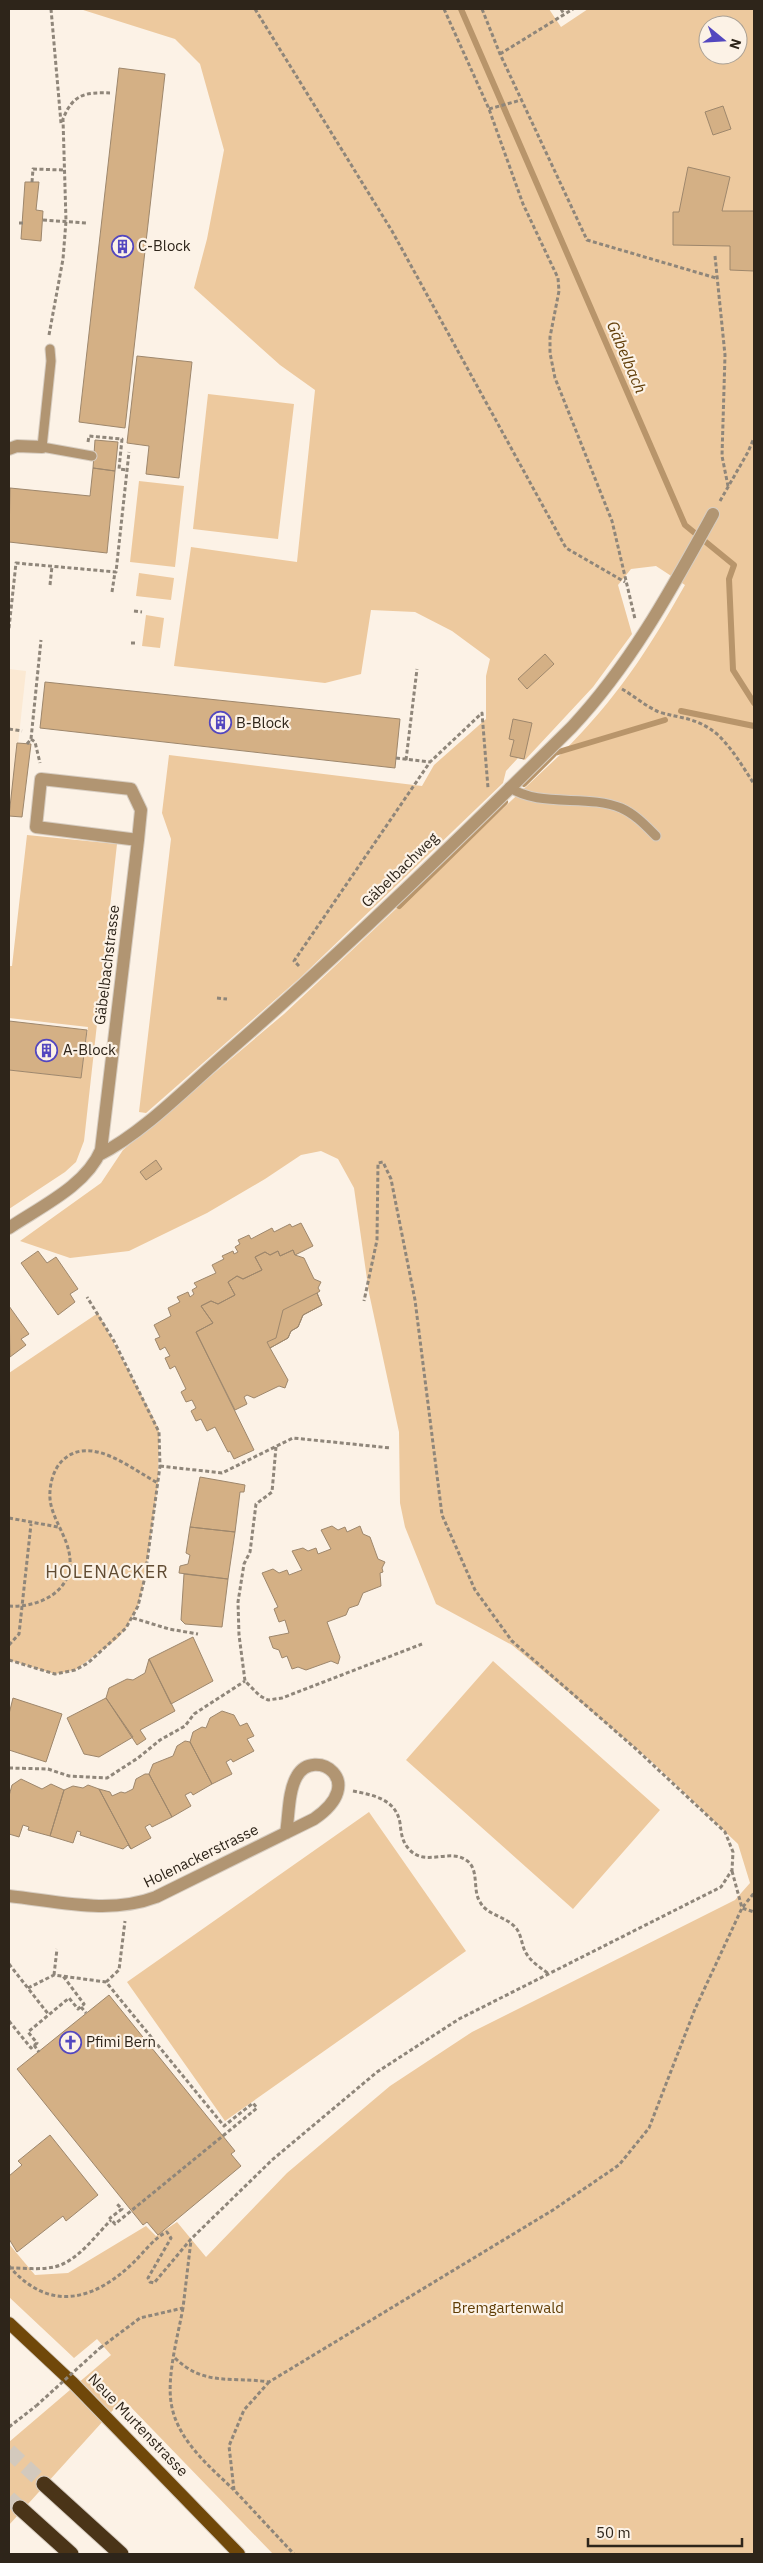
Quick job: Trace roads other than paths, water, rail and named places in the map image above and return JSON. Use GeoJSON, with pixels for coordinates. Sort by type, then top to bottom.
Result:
{"type":"FeatureCollection","features":[{"type":"Feature","properties":{"kind":"highway"},"geometry":{"type":"LineString","coordinates":[[44,2484],[121,2554]]}},
{"type":"Feature","properties":{"kind":"highway"},"geometry":{"type":"LineString","coordinates":[[20,2508],[71,2554]]}},
{"type":"Feature","properties":{"kind":"main road","name":"Neue Murtenstrasse"},"geometry":{"type":"LineString","coordinates":[[9,2323],[79,2389],[240,2554]]}},
{"type":"Feature","properties":{"kind":"street"},"geometry":{"type":"LineString","coordinates":[[9,449],[17,446],[42,447]]}},
{"type":"Feature","properties":{"kind":"street","name":"Gäbelbachweg"},"geometry":{"type":"LineString","coordinates":[[99,1156],[148,1121],[311,977],[572,727],[611,683],[640,641],[712,514]]}},
{"type":"Feature","properties":{"kind":"street","name":"Gäbelbachstrasse"},"geometry":{"type":"LineString","coordinates":[[9,1228],[82,1179],[91,1170],[99,1156],[103,1139],[138,840],[141,810],[131,790],[41,779],[36,827],[138,840]]}},
{"type":"Feature","properties":{"kind":"street","name":"Holenackerstrasse"},"geometry":{"type":"LineString","coordinates":[[9,1896],[105,1906],[127,1905],[156,1897],[286,1833],[324,1813],[336,1799],[339,1789],[335,1773],[326,1766],[315,1764],[304,1768],[294,1781],[286,1833]]}},
{"type":"Feature","properties":{"kind":"lane"},"geometry":{"type":"LineString","coordinates":[[50,349],[51,361],[42,447],[89,456]]}},
{"type":"Feature","properties":{"kind":"lane"},"geometry":{"type":"LineString","coordinates":[[509,787],[527,796],[619,807],[633,814],[656,836]]}},
{"type":"Feature","properties":{"kind":"waterway","name":"Gäbelbach"},"geometry":{"type":"LineString","coordinates":[[461,9],[685,525],[734,565],[729,579],[733,670],[754,703]]}},
{"type":"Feature","properties":{"kind":"waterway"},"geometry":{"type":"LineString","coordinates":[[681,711],[754,726]]}},
{"type":"Feature","properties":{"kind":"waterway"},"geometry":{"type":"LineString","coordinates":[[524,784],[555,753],[665,720]]}},
{"type":"Feature","properties":{"kind":"waterway"},"geometry":{"type":"LineString","coordinates":[[399,906],[505,802]]}},
{"type":"Feature","properties":{"kind":"tunnel"},"geometry":{"type":"LineString","coordinates":[[9,2451],[44,2484]]}},
{"type":"Feature","properties":{"kind":"tunnel"},"geometry":{"type":"LineString","coordinates":[[9,2498],[20,2508]]}},
{"type":"Feature","properties":{"kind":"place","name":"C-Block"},"geometry":{"type":"Point","coordinates":[122,246]}},
{"type":"Feature","properties":{"kind":"place","name":"B-Block"},"geometry":{"type":"Point","coordinates":[220,723]}},
{"type":"Feature","properties":{"kind":"place","name":"A-Block"},"geometry":{"type":"Point","coordinates":[47,1050]}},
{"type":"Feature","properties":{"kind":"place","name":"Pfimi Bern"},"geometry":{"type":"Point","coordinates":[70,2042]}},
{"type":"Feature","properties":{"kind":"district","name":"HOLENACKER"},"geometry":{"type":"Point","coordinates":[107,1572]}},
{"type":"Feature","properties":{"kind":"park label","name":"Bremgartenwald"},"geometry":{"type":"Point","coordinates":[508,2308]}}]}
